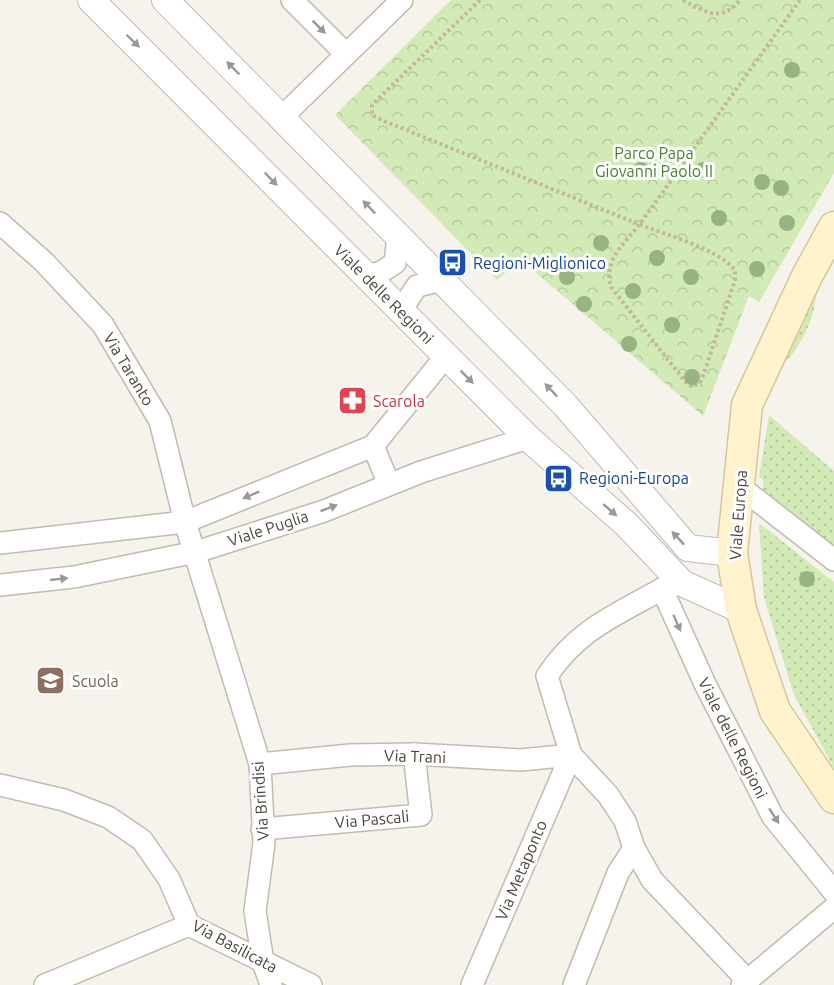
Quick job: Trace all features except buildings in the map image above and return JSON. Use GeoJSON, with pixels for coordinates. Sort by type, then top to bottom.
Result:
{"type":"FeatureCollection","features":[{"type":"Feature","properties":{"kind":"main road","name":"Viale Europa"},"geometry":{"type":"LineString","coordinates":[[834,227],[807,276],[747,405],[732,552],[741,610],[775,711],[834,798]]}},
{"type":"Feature","properties":{"kind":"street","name":"Viale delle Regioni"},"geometry":{"type":"LineString","coordinates":[[91,0],[528,438],[626,524],[672,586],[705,684],[773,817],[834,892]]}},
{"type":"Feature","properties":{"kind":"street"},"geometry":{"type":"LineString","coordinates":[[165,0],[565,405],[688,548],[732,552]]}},
{"type":"Feature","properties":{"kind":"street"},"geometry":{"type":"LineString","coordinates":[[292,0],[346,54]]}},
{"type":"Feature","properties":{"kind":"street"},"geometry":{"type":"LineString","coordinates":[[282,117],[402,0]]}},
{"type":"Feature","properties":{"kind":"street","name":"Via Taranto"},"geometry":{"type":"LineString","coordinates":[[0,223],[44,262],[103,325],[160,421],[185,522],[196,552]]}},
{"type":"Feature","properties":{"kind":"street"},"geometry":{"type":"LineString","coordinates":[[362,273],[378,274],[395,263],[398,236]]}},
{"type":"Feature","properties":{"kind":"street"},"geometry":{"type":"LineString","coordinates":[[401,310],[417,286],[442,280]]}},
{"type":"Feature","properties":{"kind":"street","name":"Viale Puglia"},"geometry":{"type":"LineString","coordinates":[[0,543],[185,522],[373,446],[446,356]]}},
{"type":"Feature","properties":{"kind":"street","name":"Viale Puglia"},"geometry":{"type":"LineString","coordinates":[[0,580],[74,577],[196,552],[324,511],[389,484],[528,438]]}},
{"type":"Feature","properties":{"kind":"street"},"geometry":{"type":"LineString","coordinates":[[373,446],[389,484]]}},
{"type":"Feature","properties":{"kind":"street"},"geometry":{"type":"LineString","coordinates":[[739,486],[834,560]]}},
{"type":"Feature","properties":{"kind":"street","name":"Via Brindisi"},"geometry":{"type":"LineString","coordinates":[[196,552],[260,764],[264,843],[255,911],[263,962],[271,985]]}},
{"type":"Feature","properties":{"kind":"street","name":"Viale delle Regioni"},"geometry":{"type":"LineString","coordinates":[[672,586],[741,610]]}},
{"type":"Feature","properties":{"kind":"street"},"geometry":{"type":"LineString","coordinates":[[672,586],[581,635],[561,655],[547,676],[571,755],[608,795],[625,821],[634,848],[652,880],[745,983],[834,908]]}},
{"type":"Feature","properties":{"kind":"street","name":"Via Trani"},"geometry":{"type":"LineString","coordinates":[[260,764],[350,755],[414,754],[483,760],[521,760],[571,755]]}},
{"type":"Feature","properties":{"kind":"street","name":"Via Pascali"},"geometry":{"type":"LineString","coordinates":[[262,829],[421,815],[414,754]]}},
{"type":"Feature","properties":{"kind":"street","name":"Via Metaponto"},"geometry":{"type":"LineString","coordinates":[[472,985],[571,755]]}},
{"type":"Feature","properties":{"kind":"street","name":"Via Basilicata"},"geometry":{"type":"LineString","coordinates":[[0,785],[64,800],[108,817],[142,840],[169,879],[189,925],[310,985]]}},
{"type":"Feature","properties":{"kind":"street"},"geometry":{"type":"LineString","coordinates":[[574,985],[618,873],[634,848]]}},
{"type":"Feature","properties":{"kind":"street"},"geometry":{"type":"LineString","coordinates":[[45,985],[189,925]]}},
{"type":"Feature","properties":{"kind":"path"},"geometry":{"type":"LineString","coordinates":[[480,0],[372,105],[372,115],[640,225],[717,256],[735,270],[735,280],[705,370],[701,381],[693,387],[687,384],[611,286],[607,274],[609,265],[640,225],[800,0]]}},
{"type":"Feature","properties":{"kind":"path"},"geometry":{"type":"LineString","coordinates":[[683,0],[712,16],[722,15],[740,0]]}},
{"type":"Feature","properties":{"kind":"green space","name":"Parco Papa Giovanni Paolo II"},"geometry":{"type":"Polygon","coordinates":[[[451,0],[834,0],[834,173],[759,302],[749,296],[703,416],[520,259],[497,280],[335,115],[451,0]]]}},
{"type":"Feature","properties":{"kind":"green space"},"geometry":{"type":"Polygon","coordinates":[[[816,294],[806,332],[796,350],[783,364],[816,294]]]}},
{"type":"Feature","properties":{"kind":"green space"},"geometry":{"type":"Polygon","coordinates":[[[769,415],[834,471],[834,560],[763,504],[763,480],[759,477],[769,415]]]}},
{"type":"Feature","properties":{"kind":"green space"},"geometry":{"type":"Polygon","coordinates":[[[759,523],[834,582],[834,768],[794,695],[764,598],[759,523]]]}},
{"type":"Feature","properties":{"kind":"place","name":"Regioni-Miglionico"},"geometry":{"type":"Point","coordinates":[452,263]}},
{"type":"Feature","properties":{"kind":"place","name":"Scarola"},"geometry":{"type":"Point","coordinates":[352,401]}},
{"type":"Feature","properties":{"kind":"place","name":"Regioni-Europa"},"geometry":{"type":"Point","coordinates":[558,478]}},
{"type":"Feature","properties":{"kind":"place","name":"Scuola"},"geometry":{"type":"Point","coordinates":[51,681]}}]}
